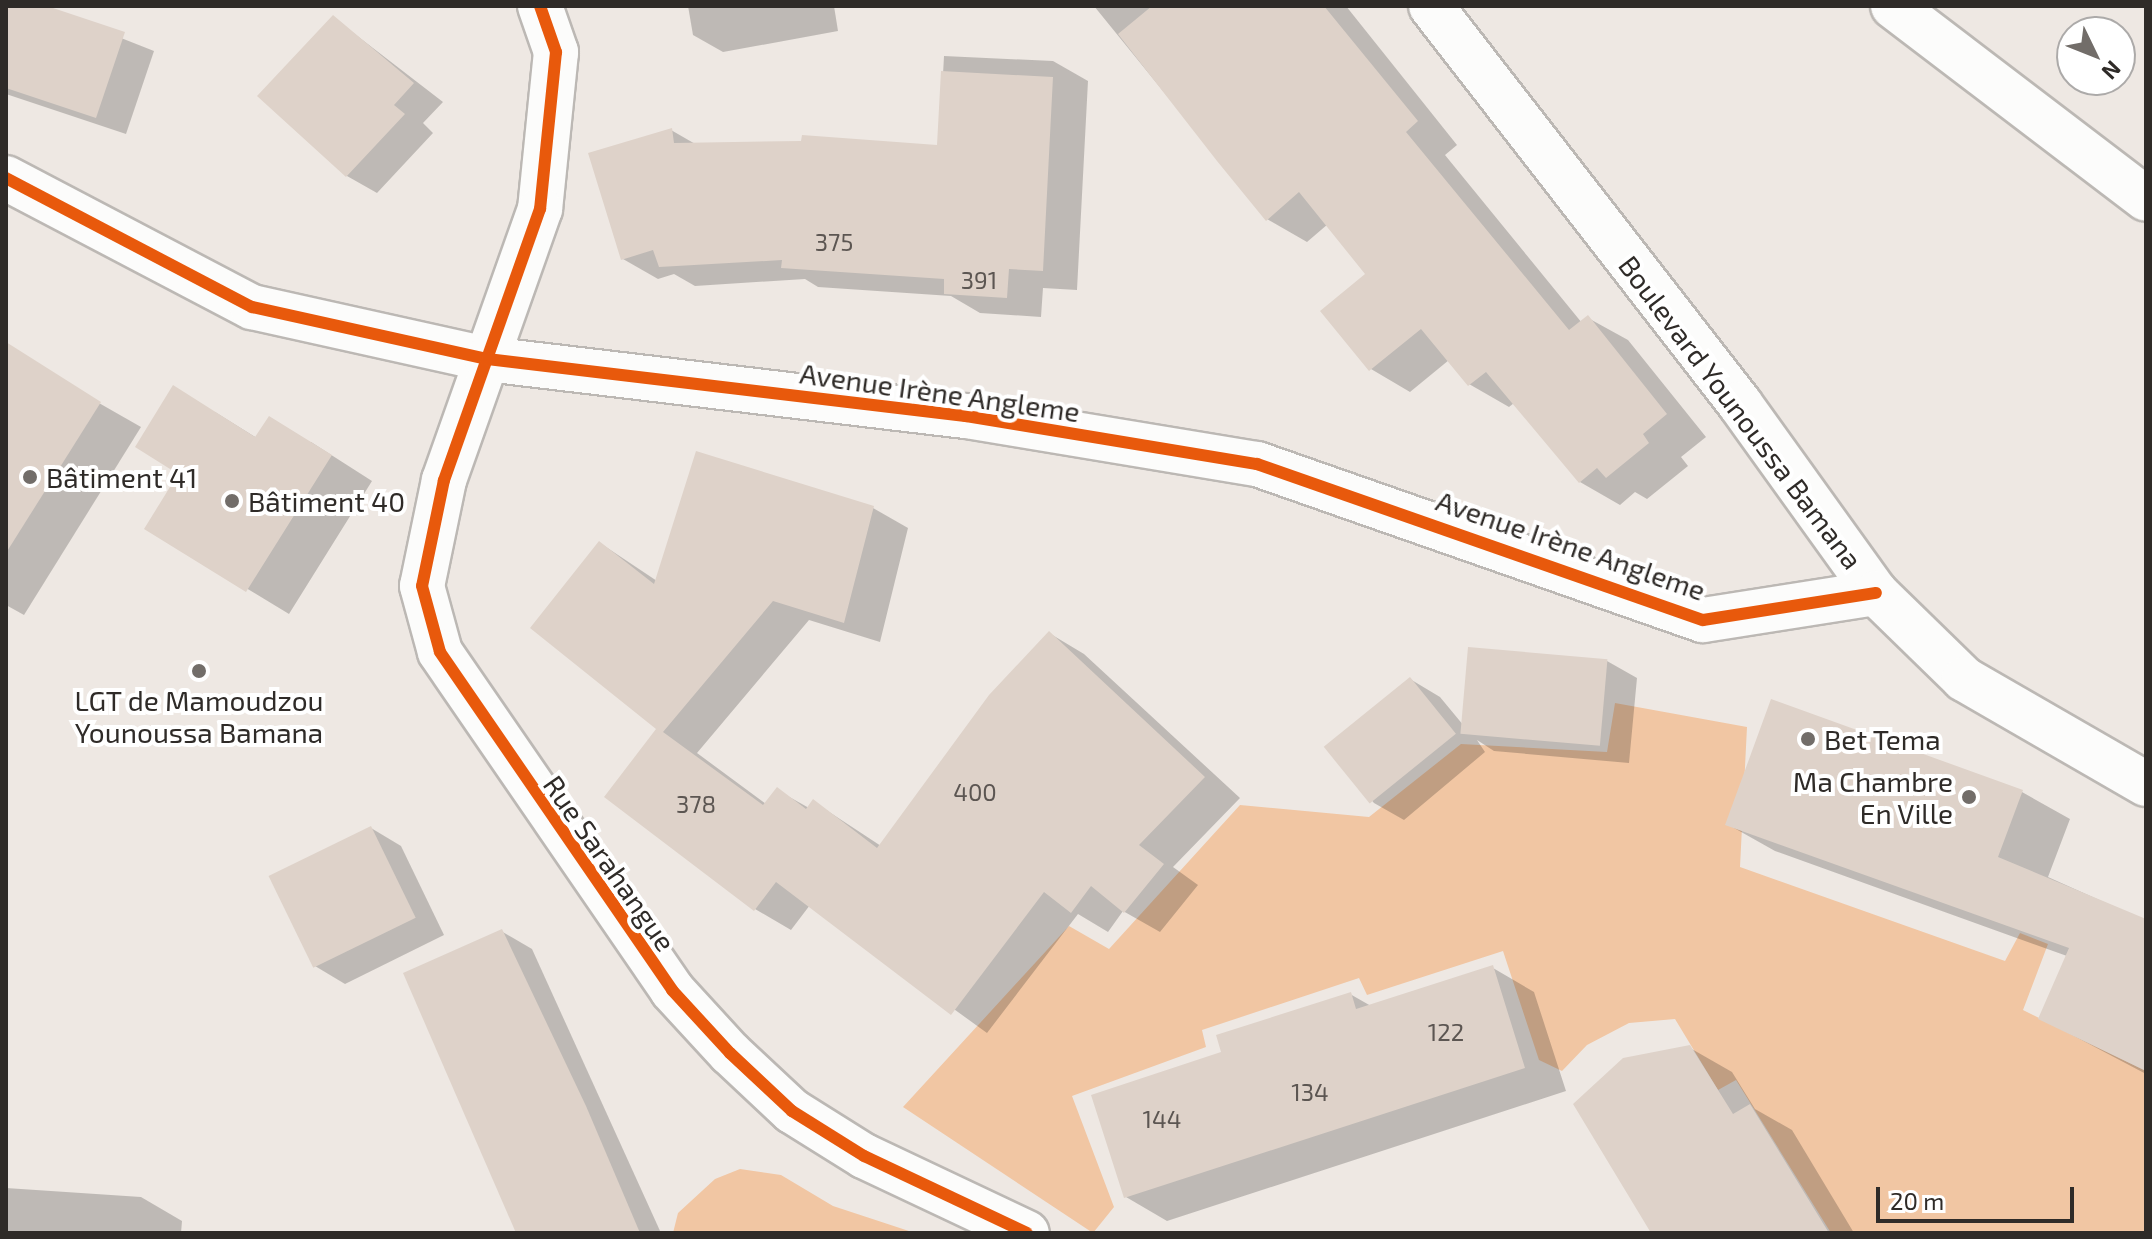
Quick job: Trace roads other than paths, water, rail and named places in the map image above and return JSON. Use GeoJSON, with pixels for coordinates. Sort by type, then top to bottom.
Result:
{"type":"FeatureCollection","features":[{"type":"Feature","properties":{"kind":"street","name":"Rue Sarahangue"},"geometry":{"type":"LineString","coordinates":[[540,6],[556,52],[540,209],[444,480],[422,586],[440,652],[495,741],[672,990],[792,1111],[864,1156],[1027,1233]]}},
{"type":"Feature","properties":{"kind":"street","name":"Boulevard Younoussa Bamana"},"geometry":{"type":"LineString","coordinates":[[1431,6],[1740,404],[1876,593],[1964,679],[2146,784]]}},
{"type":"Feature","properties":{"kind":"street"},"geometry":{"type":"LineString","coordinates":[[1893,6],[2146,199]]}},
{"type":"Feature","properties":{"kind":"street","name":"Avenue Irène Angleme"},"geometry":{"type":"LineString","coordinates":[[6,178],[252,307],[487,359],[966,416],[1257,464],[1703,620],[1876,593]]}},
{"type":"Feature","properties":{"kind":"place","name":"Bâtiment 41"},"geometry":{"type":"Point","coordinates":[30,477]}},
{"type":"Feature","properties":{"kind":"place","name":"Bâtiment 40"},"geometry":{"type":"Point","coordinates":[232,501]}},
{"type":"Feature","properties":{"kind":"place","name":"LGT de Mamoudzou Younoussa Bamana"},"geometry":{"type":"Point","coordinates":[199,671]}},
{"type":"Feature","properties":{"kind":"place","name":"Bet Tema"},"geometry":{"type":"Point","coordinates":[1808,739]}},
{"type":"Feature","properties":{"kind":"place","name":"Ma Chambre En Ville"},"geometry":{"type":"Point","coordinates":[1969,797]}}]}
